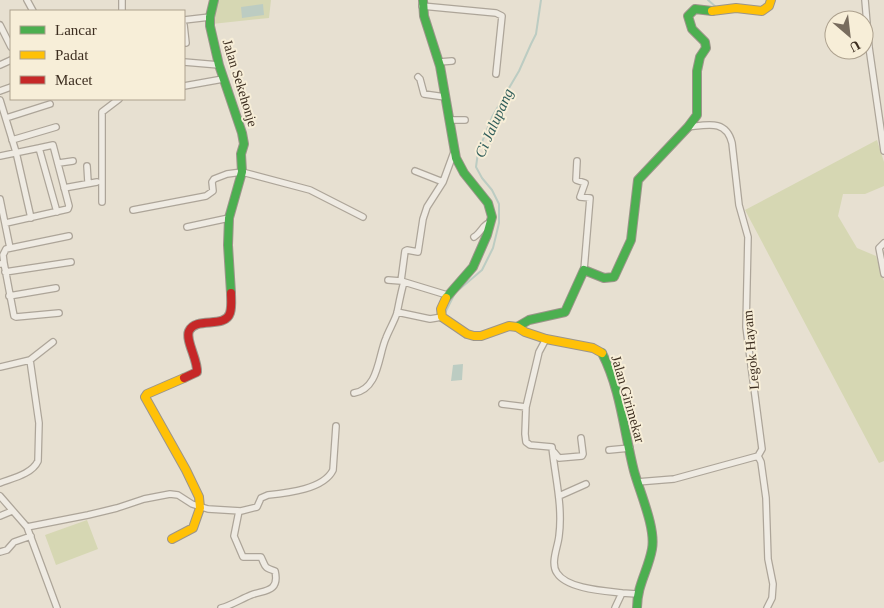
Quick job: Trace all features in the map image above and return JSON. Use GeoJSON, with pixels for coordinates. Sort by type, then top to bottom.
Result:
{"type":"FeatureCollection","features":[{"type":"Feature","properties":{"kind":"street","name":"Jalan Sekehonje"},"geometry":{"type":"LineString","coordinates":[[200,508],[199,497],[186,470],[145,397],[147,394],[197,372],[198,368],[189,342],[192,326],[223,320],[230,314],[232,285],[228,245],[229,218],[242,173],[241,154],[244,144],[242,133],[218,65],[210,26],[210,16],[214,0]]}},
{"type":"Feature","properties":{"kind":"street"},"geometry":{"type":"LineString","coordinates":[[584,270],[605,278],[610,279],[614,277],[631,240],[638,180],[688,127],[697,114],[697,71],[700,57],[706,48],[706,42],[692,28],[688,16],[695,9],[713,11],[736,8],[762,11],[769,6],[770,0]]}},
{"type":"Feature","properties":{"kind":"street"},"geometry":{"type":"LineString","coordinates":[[865,0],[869,47],[884,151]]}},
{"type":"Feature","properties":{"kind":"street"},"geometry":{"type":"LineString","coordinates":[[496,74],[502,16],[496,13],[422,3],[424,18],[439,62],[454,152],[460,168],[490,206],[491,222],[473,267],[447,295],[442,305],[440,312],[447,322],[474,336],[482,336],[509,326],[517,326],[534,318],[554,316],[565,312],[584,270],[590,198],[580,197],[585,182],[576,180],[577,161]]}},
{"type":"Feature","properties":{"kind":"street"},"geometry":{"type":"LineString","coordinates":[[185,20],[210,16]]}},
{"type":"Feature","properties":{"kind":"street"},"geometry":{"type":"LineString","coordinates":[[0,25],[10,45]]}},
{"type":"Feature","properties":{"kind":"street"},"geometry":{"type":"LineString","coordinates":[[185,34],[186,43]]}},
{"type":"Feature","properties":{"kind":"street"},"geometry":{"type":"LineString","coordinates":[[439,62],[452,61]]}},
{"type":"Feature","properties":{"kind":"street"},"geometry":{"type":"LineString","coordinates":[[185,62],[218,65]]}},
{"type":"Feature","properties":{"kind":"street"},"geometry":{"type":"LineString","coordinates":[[418,77],[424,94],[445,98]]}},
{"type":"Feature","properties":{"kind":"street"},"geometry":{"type":"LineString","coordinates":[[185,86],[223,79]]}},
{"type":"Feature","properties":{"kind":"street"},"geometry":{"type":"LineString","coordinates":[[0,100],[16,152],[31,218]]}},
{"type":"Feature","properties":{"kind":"street"},"geometry":{"type":"LineString","coordinates":[[102,202],[102,112],[118,100]]}},
{"type":"Feature","properties":{"kind":"street"},"geometry":{"type":"LineString","coordinates":[[6,118],[50,104]]}},
{"type":"Feature","properties":{"kind":"street"},"geometry":{"type":"LineString","coordinates":[[450,120],[465,120]]}},
{"type":"Feature","properties":{"kind":"street","name":"Legok Hayam"},"geometry":{"type":"LineString","coordinates":[[688,127],[714,124],[725,128],[730,135],[739,205],[748,237],[746,327],[762,449],[758,456],[761,462],[766,498],[768,559],[773,584],[772,598],[768,608]]}},
{"type":"Feature","properties":{"kind":"street"},"geometry":{"type":"LineString","coordinates":[[12,140],[56,127]]}},
{"type":"Feature","properties":{"kind":"street"},"geometry":{"type":"LineString","coordinates":[[0,156],[53,145],[69,206],[65,210],[6,223]]}},
{"type":"Feature","properties":{"kind":"street"},"geometry":{"type":"LineString","coordinates":[[39,148],[57,212]]}},
{"type":"Feature","properties":{"kind":"street"},"geometry":{"type":"LineString","coordinates":[[354,393],[368,386],[373,378],[385,339],[397,312],[405,251],[418,252],[427,207],[443,182],[454,152]]}},
{"type":"Feature","properties":{"kind":"street"},"geometry":{"type":"LineString","coordinates":[[59,163],[73,161]]}},
{"type":"Feature","properties":{"kind":"street"},"geometry":{"type":"LineString","coordinates":[[87,166],[88,182]]}},
{"type":"Feature","properties":{"kind":"street"},"geometry":{"type":"LineString","coordinates":[[415,171],[443,182]]}},
{"type":"Feature","properties":{"kind":"street"},"geometry":{"type":"LineString","coordinates":[[133,210],[206,196],[213,191],[212,182],[214,179],[227,174],[242,173],[310,190],[363,217]]}},
{"type":"Feature","properties":{"kind":"street"},"geometry":{"type":"LineString","coordinates":[[64,188],[88,182],[97,182]]}},
{"type":"Feature","properties":{"kind":"street"},"geometry":{"type":"LineString","coordinates":[[0,199],[10,248]]}},
{"type":"Feature","properties":{"kind":"street"},"geometry":{"type":"LineString","coordinates":[[187,227],[229,218]]}},
{"type":"Feature","properties":{"kind":"street"},"geometry":{"type":"LineString","coordinates":[[474,237],[491,222]]}},
{"type":"Feature","properties":{"kind":"street"},"geometry":{"type":"LineString","coordinates":[[59,313],[16,317],[12,313],[2,264],[3,252],[10,248],[69,236]]}},
{"type":"Feature","properties":{"kind":"street"},"geometry":{"type":"LineString","coordinates":[[884,243],[879,248],[884,274]]}},
{"type":"Feature","properties":{"kind":"street"},"geometry":{"type":"LineString","coordinates":[[5,272],[71,262]]}},
{"type":"Feature","properties":{"kind":"street"},"geometry":{"type":"LineString","coordinates":[[388,280],[402,281],[447,295]]}},
{"type":"Feature","properties":{"kind":"street"},"geometry":{"type":"LineString","coordinates":[[9,296],[56,288]]}},
{"type":"Feature","properties":{"kind":"street"},"geometry":{"type":"LineString","coordinates":[[397,312],[430,319],[442,317]]}},
{"type":"Feature","properties":{"kind":"street","name":"Jalan Girimekar"},"geometry":{"type":"LineString","coordinates":[[517,326],[525,332],[564,344],[593,348],[602,353],[608,365],[626,427],[637,482],[652,533],[653,542],[637,594],[637,608]]}},
{"type":"Feature","properties":{"kind":"street"},"geometry":{"type":"LineString","coordinates":[[546,338],[539,352],[526,406],[524,434],[526,442],[530,445],[552,448]]}},
{"type":"Feature","properties":{"kind":"street"},"geometry":{"type":"LineString","coordinates":[[0,367],[30,360],[53,342]]}},
{"type":"Feature","properties":{"kind":"street"},"geometry":{"type":"LineString","coordinates":[[0,484],[31,470],[38,461],[40,423],[30,360]]}},
{"type":"Feature","properties":{"kind":"street"},"geometry":{"type":"LineString","coordinates":[[502,404],[526,406]]}},
{"type":"Feature","properties":{"kind":"street"},"geometry":{"type":"LineString","coordinates":[[27,527],[88,515],[144,499],[170,494],[178,495],[200,508],[220,511],[239,511],[257,507],[261,498],[268,495],[300,490],[324,482],[330,476],[336,426]]}},
{"type":"Feature","properties":{"kind":"street"},"geometry":{"type":"LineString","coordinates":[[552,448],[558,458],[582,456],[581,438]]}},
{"type":"Feature","properties":{"kind":"street"},"geometry":{"type":"LineString","coordinates":[[552,448],[561,516],[554,563],[555,571],[561,578],[596,590],[637,594]]}},
{"type":"Feature","properties":{"kind":"street"},"geometry":{"type":"LineString","coordinates":[[609,450],[630,448]]}},
{"type":"Feature","properties":{"kind":"street"},"geometry":{"type":"LineString","coordinates":[[637,482],[674,479],[758,456]]}},
{"type":"Feature","properties":{"kind":"street"},"geometry":{"type":"LineString","coordinates":[[559,496],[586,484]]}},
{"type":"Feature","properties":{"kind":"street"},"geometry":{"type":"LineString","coordinates":[[0,496],[27,527],[57,608]]}},
{"type":"Feature","properties":{"kind":"street"},"geometry":{"type":"LineString","coordinates":[[172,538],[193,528],[200,508]]}},
{"type":"Feature","properties":{"kind":"street"},"geometry":{"type":"LineString","coordinates":[[0,516],[12,511]]}},
{"type":"Feature","properties":{"kind":"street"},"geometry":{"type":"LineString","coordinates":[[221,608],[253,594],[266,592],[273,586],[276,575],[275,571],[266,568],[261,557],[243,557],[234,536],[239,511]]}},
{"type":"Feature","properties":{"kind":"street"},"geometry":{"type":"LineString","coordinates":[[0,552],[7,550],[14,542],[31,536]]}},
{"type":"Feature","properties":{"kind":"street"},"geometry":{"type":"LineString","coordinates":[[615,608],[622,593]]}},
{"type":"Feature","properties":{"kind":"green space"},"geometry":{"type":"Polygon","coordinates":[[[217,0],[271,0],[269,18],[212,24],[217,0]]]}},
{"type":"Feature","properties":{"kind":"green space"},"geometry":{"type":"Polygon","coordinates":[[[877,140],[884,162],[884,186],[865,194],[843,194],[838,216],[857,248],[876,256],[884,281],[884,461],[879,463],[745,210],[877,140]]]}},
{"type":"Feature","properties":{"kind":"green space"},"geometry":{"type":"Polygon","coordinates":[[[87,520],[98,549],[56,565],[45,535],[87,520]]]}},
{"type":"Feature","properties":{"kind":"shaded area"},"geometry":{"type":"Polygon","coordinates":[[[263,4],[264,15],[242,18],[241,7],[263,4]]]}},
{"type":"Feature","properties":{"kind":"shaded area"},"geometry":{"type":"Polygon","coordinates":[[[463,364],[462,380],[451,381],[453,365],[463,364]]]}},
{"type":"Feature","properties":{"kind":"waterway","name":"Ci Jalupang"},"geometry":{"type":"LineString","coordinates":[[445,313],[455,293],[482,270],[493,248],[499,223],[499,204],[476,167],[478,152],[492,117],[519,71],[536,34],[541,0]]}},
{"type":"Feature","properties":{"kind":"waterway"},"geometry":{"type":"LineString","coordinates":[[708,0],[716,7]]}},
{"type":"Feature","properties":{"kind":"traffic: fast"},"geometry":{"type":"LineString","coordinates":[[214,0],[210,26],[219,65],[244,144],[241,154],[242,172],[229,218],[228,245],[231,293]]}},
{"type":"Feature","properties":{"kind":"traffic: fast"},"geometry":{"type":"LineString","coordinates":[[423,0],[424,16],[440,66],[456,158],[464,173],[488,203],[492,217],[487,235],[473,267],[446,298]]}},
{"type":"Feature","properties":{"kind":"traffic: fast"},"geometry":{"type":"LineString","coordinates":[[517,327],[529,320],[565,312],[584,270],[604,278],[614,277],[631,240],[638,180],[697,115],[697,71],[700,57],[706,48],[705,42],[692,29],[688,16],[695,9],[712,11]]}},
{"type":"Feature","properties":{"kind":"traffic: fast"},"geometry":{"type":"LineString","coordinates":[[602,353],[618,396],[634,471],[652,531],[652,549],[639,592],[637,608]]}},
{"type":"Feature","properties":{"kind":"traffic: slow"},"geometry":{"type":"LineString","coordinates":[[712,11],[736,8],[762,11],[769,6],[771,0]]}},
{"type":"Feature","properties":{"kind":"traffic: slow"},"geometry":{"type":"LineString","coordinates":[[446,298],[441,309],[442,317],[467,334],[481,336],[509,326],[517,327],[525,332],[546,339],[593,348],[602,353]]}},
{"type":"Feature","properties":{"kind":"traffic: slow"},"geometry":{"type":"LineString","coordinates":[[172,539],[193,528],[200,508],[199,497],[145,397],[147,394],[184,378]]}},
{"type":"Feature","properties":{"kind":"traffic: jam"},"geometry":{"type":"LineString","coordinates":[[184,378],[197,372],[188,335],[189,331],[198,324],[217,322],[227,318],[231,311],[231,293]]}}]}
